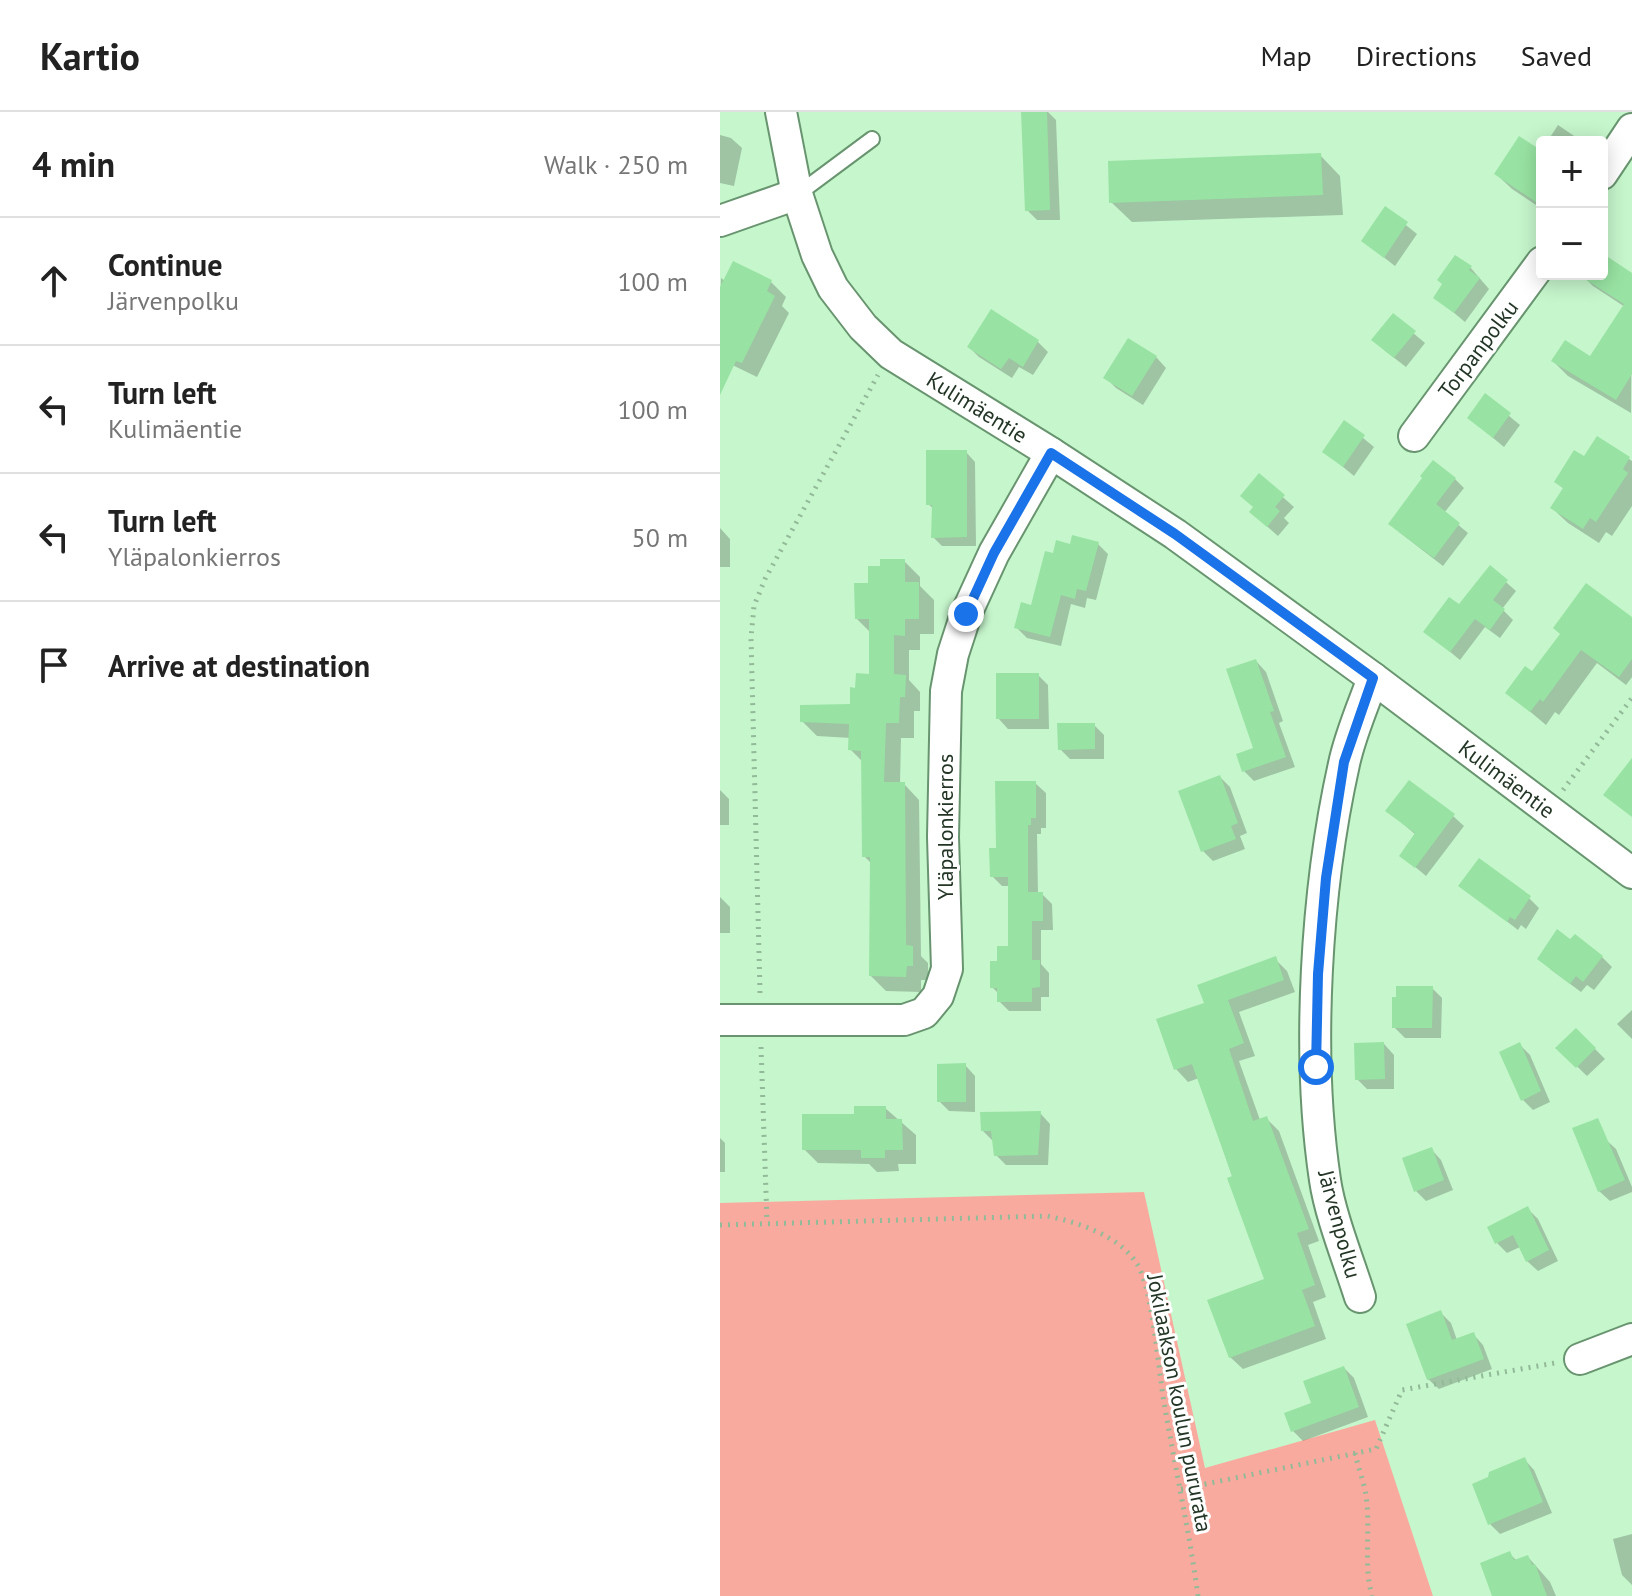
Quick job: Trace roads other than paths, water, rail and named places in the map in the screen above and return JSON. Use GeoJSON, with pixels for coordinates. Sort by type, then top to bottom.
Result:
{"type":"FeatureCollection","features":[{"type":"Feature","properties":{"kind":"street","name":"Kulimäentie"},"geometry":{"type":"LineString","coordinates":[[781,112],[797,194],[817,255],[833,288],[863,327],[891,354],[1175,534],[1632,873]]}},
{"type":"Feature","properties":{"kind":"street"},"geometry":{"type":"LineString","coordinates":[[1608,165],[1632,129]]}},
{"type":"Feature","properties":{"kind":"street"},"geometry":{"type":"LineString","coordinates":[[720,221],[797,194]]}},
{"type":"Feature","properties":{"kind":"street","name":"Torpanpolku"},"geometry":{"type":"LineString","coordinates":[[1414,436],[1536,270]]}},
{"type":"Feature","properties":{"kind":"street","name":"Yläpalonkierros"},"geometry":{"type":"LineString","coordinates":[[720,1020],[904,1020],[924,1013],[938,996],[947,969],[943,837],[946,691],[953,654],[966,614],[994,553],[1051,453]]}},
{"type":"Feature","properties":{"kind":"street","name":"Järvenpolku"},"geometry":{"type":"LineString","coordinates":[[1360,1297],[1325,1183],[1316,1067],[1326,878],[1344,762],[1373,678]]}},
{"type":"Feature","properties":{"kind":"street"},"geometry":{"type":"LineString","coordinates":[[1580,1359],[1632,1339]]}},
{"type":"Feature","properties":{"kind":"lane"},"geometry":{"type":"LineString","coordinates":[[797,194],[872,139]]}}]}
